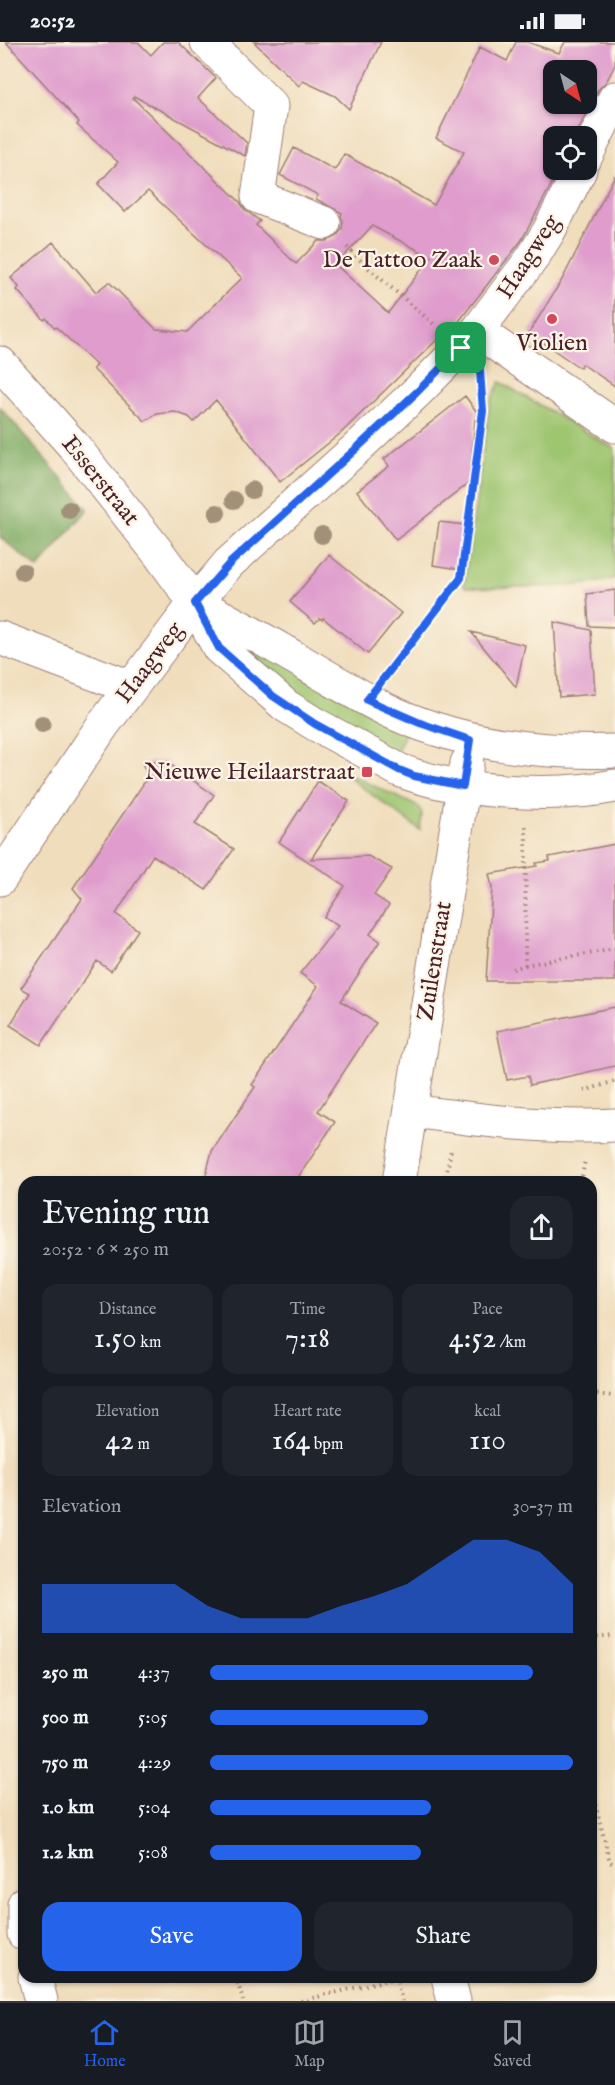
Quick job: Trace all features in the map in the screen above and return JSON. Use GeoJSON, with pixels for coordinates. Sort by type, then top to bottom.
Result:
{"type":"FeatureCollection","features":[{"type":"Feature","properties":{"kind":"street"},"geometry":{"type":"LineString","coordinates":[[207,42],[271,106],[258,197],[324,223]]}},
{"type":"Feature","properties":{"kind":"street"},"geometry":{"type":"LineString","coordinates":[[597,134],[615,98]]}},
{"type":"Feature","properties":{"kind":"street","name":"Haagweg"},"geometry":{"type":"LineString","coordinates":[[0,879],[130,687],[195,603],[230,563],[357,448],[469,339],[533,257],[575,180]]}},
{"type":"Feature","properties":{"kind":"street"},"geometry":{"type":"LineString","coordinates":[[469,339],[615,426]]}},
{"type":"Feature","properties":{"kind":"street","name":"Esserstraat"},"geometry":{"type":"LineString","coordinates":[[0,363],[87,462],[195,603]]}},
{"type":"Feature","properties":{"kind":"street"},"geometry":{"type":"LineString","coordinates":[[195,603],[237,624],[367,700],[420,723],[470,740],[515,747],[562,751],[615,751]]}},
{"type":"Feature","properties":{"kind":"street"},"geometry":{"type":"LineString","coordinates":[[195,603],[219,648],[286,706],[399,770],[414,776],[463,786],[526,792],[573,791],[615,786]]}},
{"type":"Feature","properties":{"kind":"street"},"geometry":{"type":"LineString","coordinates":[[0,638],[130,687]]}},
{"type":"Feature","properties":{"kind":"street","name":"Zuilenstraat"},"geometry":{"type":"LineString","coordinates":[[400,1176],[470,740]]}},
{"type":"Feature","properties":{"kind":"street"},"geometry":{"type":"LineString","coordinates":[[411,1111],[482,1121],[590,1127],[615,1125]]}},
{"type":"Feature","properties":{"kind":"street"},"geometry":{"type":"LineString","coordinates":[[36,1983],[41,2001]]}},
{"type":"Feature","properties":{"kind":"street"},"geometry":{"type":"LineString","coordinates":[[450,1983],[454,2001]]}},
{"type":"Feature","properties":{"kind":"path"},"geometry":{"type":"LineString","coordinates":[[324,223],[367,267],[469,339],[483,411],[461,578],[367,700]]}},
{"type":"Feature","properties":{"kind":"path"},"geometry":{"type":"LineString","coordinates":[[525,965],[526,792]]}},
{"type":"Feature","properties":{"kind":"path"},"geometry":{"type":"LineString","coordinates":[[513,969],[615,949]]}},
{"type":"Feature","properties":{"kind":"path"},"geometry":{"type":"LineString","coordinates":[[597,1394],[615,1396]]}},
{"type":"Feature","properties":{"kind":"path"},"geometry":{"type":"LineString","coordinates":[[597,1638],[615,1636]]}},
{"type":"Feature","properties":{"kind":"path"},"geometry":{"type":"LineString","coordinates":[[597,1811],[610,1862],[615,1865]]}},
{"type":"Feature","properties":{"kind":"path"},"geometry":{"type":"LineString","coordinates":[[238,1983],[243,2001]]}},
{"type":"Feature","properties":{"kind":"path"},"geometry":{"type":"LineString","coordinates":[[301,2001],[373,1983]]}},
{"type":"Feature","properties":{"kind":"path"},"geometry":{"type":"LineString","coordinates":[[398,1983],[402,2001]]}},
{"type":"Feature","properties":{"kind":"green space"},"geometry":{"type":"Polygon","coordinates":[[[500,382],[615,449],[615,578],[566,586],[483,588],[464,586],[490,402],[500,382]]]}},
{"type":"Feature","properties":{"kind":"green space"},"geometry":{"type":"Polygon","coordinates":[[[0,407],[88,509],[38,569],[0,537],[0,407]]]}},
{"type":"Feature","properties":{"kind":"green space"},"geometry":{"type":"Polygon","coordinates":[[[226,628],[407,729],[394,758],[262,678],[226,628]]]}},
{"type":"Feature","properties":{"kind":"green space"},"geometry":{"type":"Polygon","coordinates":[[[353,776],[419,807],[422,814],[420,830],[351,779],[353,776]]]}},
{"type":"Feature","properties":{"kind":"building"},"geometry":{"type":"Polygon","coordinates":[[[6,42],[138,42],[151,55],[163,42],[178,42],[216,78],[198,98],[247,143],[245,156],[134,96],[133,98],[240,202],[245,210],[260,221],[256,225],[296,264],[318,241],[327,241],[336,237],[342,229],[343,221],[342,213],[316,199],[318,195],[280,175],[294,148],[335,170],[344,154],[434,205],[464,152],[436,138],[480,47],[507,61],[516,42],[527,42],[559,53],[565,42],[615,42],[615,65],[606,82],[597,92],[597,60],[543,60],[543,114],[586,114],[580,126],[543,126],[543,180],[554,180],[521,241],[453,329],[450,327],[341,433],[280,482],[216,400],[194,422],[189,417],[175,412],[157,414],[145,421],[93,369],[96,365],[46,318],[44,320],[17,290],[19,287],[11,278],[53,242],[96,292],[109,282],[156,329],[187,332],[242,278],[148,191],[125,212],[98,184],[118,162],[77,125],[79,122],[6,42]],[[372,226],[336,265],[388,313],[431,257],[372,226]]]}},
{"type":"Feature","properties":{"kind":"building"},"geometry":{"type":"Polygon","coordinates":[[[254,42],[381,42],[349,109],[335,96],[303,81],[299,86],[254,42]]]}},
{"type":"Feature","properties":{"kind":"building"},"geometry":{"type":"Polygon","coordinates":[[[615,175],[615,386],[582,364],[580,368],[529,333],[563,278],[615,175]]]}},
{"type":"Feature","properties":{"kind":"building"},"geometry":{"type":"Polygon","coordinates":[[[465,396],[476,411],[469,483],[396,540],[357,491],[389,466],[384,459],[465,396]]]}},
{"type":"Feature","properties":{"kind":"building"},"geometry":{"type":"Polygon","coordinates":[[[439,522],[465,525],[459,569],[433,565],[439,522]]]}},
{"type":"Feature","properties":{"kind":"building"},"geometry":{"type":"Polygon","coordinates":[[[329,555],[401,613],[368,654],[323,618],[315,623],[290,602],[329,555]]]}},
{"type":"Feature","properties":{"kind":"building"},"geometry":{"type":"Polygon","coordinates":[[[615,590],[615,627],[589,626],[587,594],[615,590]]]}},
{"type":"Feature","properties":{"kind":"building"},"geometry":{"type":"Polygon","coordinates":[[[554,622],[591,630],[595,694],[559,697],[554,622]]]}},
{"type":"Feature","properties":{"kind":"building"},"geometry":{"type":"Polygon","coordinates":[[[471,632],[525,645],[516,687],[471,632]]]}},
{"type":"Feature","properties":{"kind":"building"},"geometry":{"type":"Polygon","coordinates":[[[165,761],[214,795],[195,824],[234,849],[206,890],[153,855],[116,914],[138,930],[111,971],[97,961],[41,1045],[10,1025],[30,993],[21,988],[82,899],[73,888],[148,777],[142,763],[165,761]]]}},
{"type":"Feature","properties":{"kind":"building"},"geometry":{"type":"Polygon","coordinates":[[[318,781],[349,801],[311,859],[368,856],[392,869],[374,895],[389,905],[370,934],[380,941],[341,1001],[376,1023],[318,1111],[335,1122],[299,1176],[206,1176],[212,1151],[255,1087],[252,1085],[318,986],[300,973],[338,926],[324,917],[345,886],[279,842],[318,781]]]}},
{"type":"Feature","properties":{"kind":"building"},"geometry":{"type":"Polygon","coordinates":[[[615,844],[615,981],[486,981],[492,887],[489,874],[537,866],[536,863],[550,861],[549,857],[615,844]]]}},
{"type":"Feature","properties":{"kind":"building"},"geometry":{"type":"Polygon","coordinates":[[[615,1007],[615,1066],[530,1085],[528,1076],[507,1080],[497,1031],[615,1007]]]}},
{"type":"Feature","properties":{"kind":"place","name":"De Tattoo Zaak"},"geometry":{"type":"Point","coordinates":[494,260]}},
{"type":"Feature","properties":{"kind":"place","name":"Violien"},"geometry":{"type":"Point","coordinates":[552,319]}},
{"type":"Feature","properties":{"kind":"place","name":"Nieuwe Heilaarstraat"},"geometry":{"type":"Point","coordinates":[367,772]}},
{"type":"Feature","properties":{"kind":"route"},"geometry":{"type":"LineString","coordinates":[[477,331],[483,411],[461,578],[367,700],[420,723],[470,740],[463,786],[414,776],[399,770],[286,706],[219,648],[195,603],[230,563],[357,448],[461,348],[477,331]]}}]}
